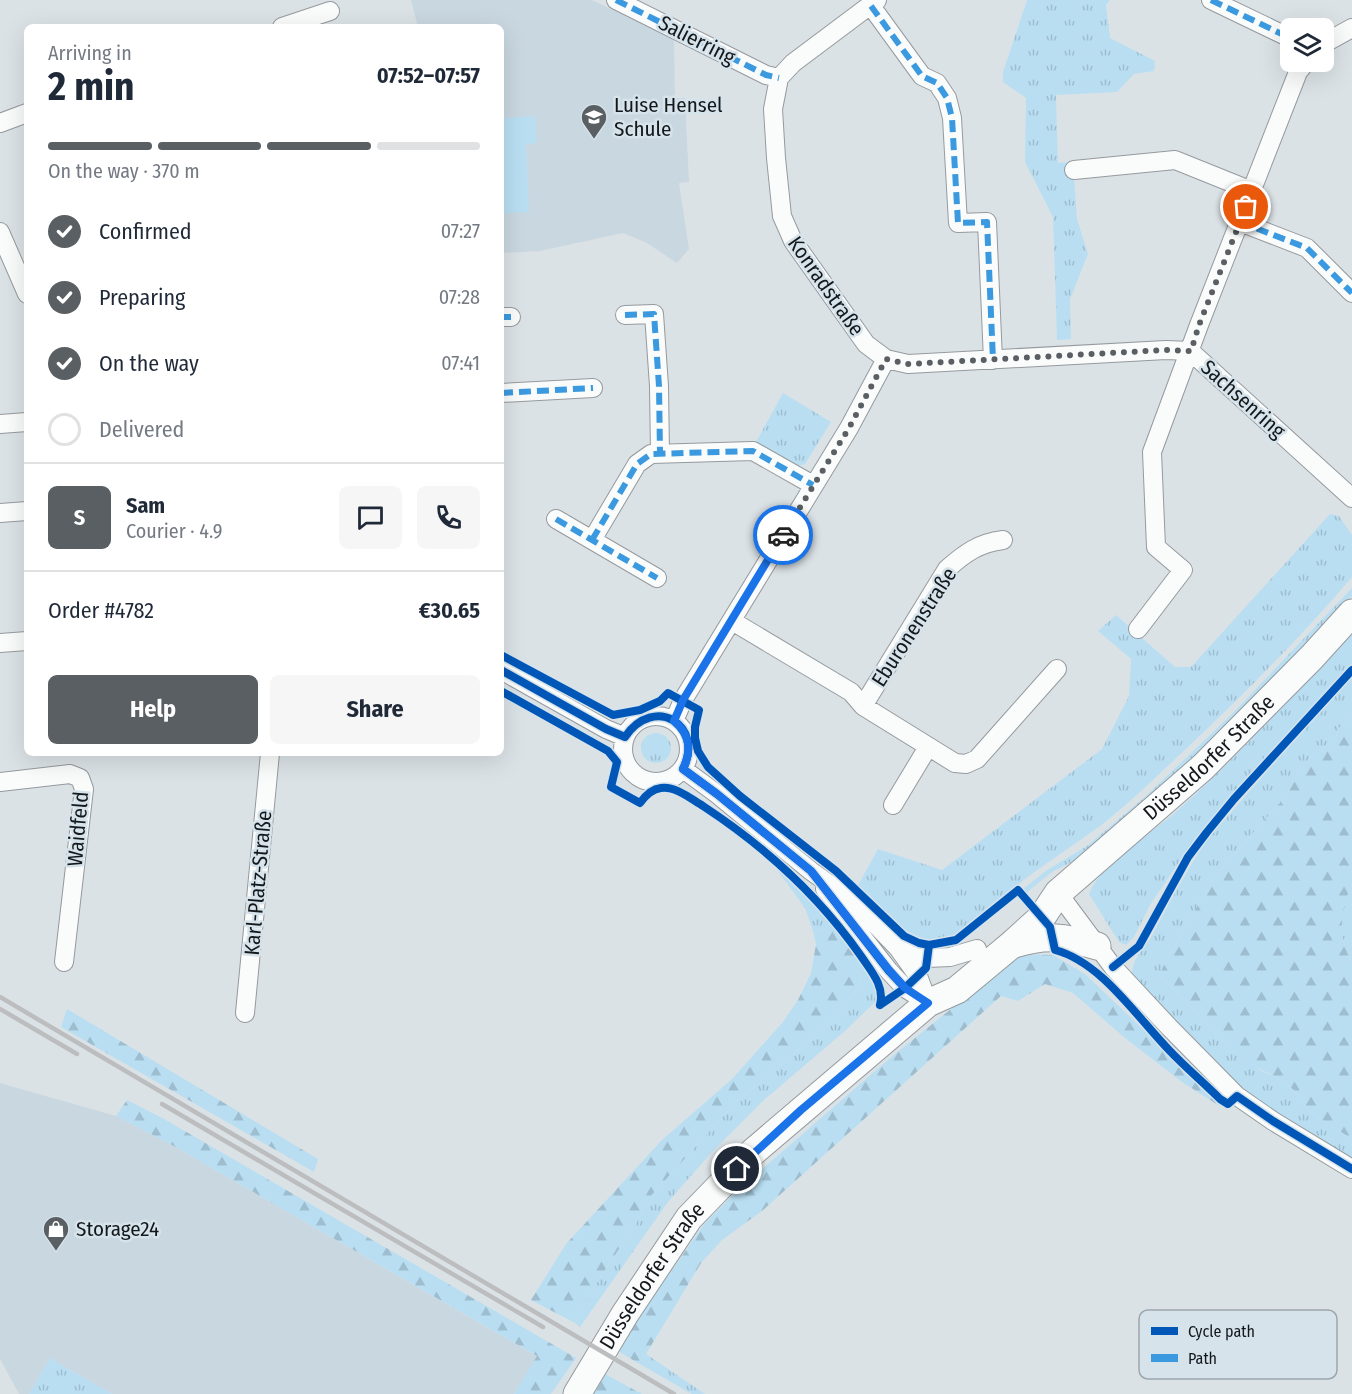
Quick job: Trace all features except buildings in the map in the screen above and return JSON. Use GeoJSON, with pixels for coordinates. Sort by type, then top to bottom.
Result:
{"type":"FeatureCollection","features":[{"type":"Feature","properties":{"kind":"main road","name":"Düsseldorfer Straße"},"geometry":{"type":"LineString","coordinates":[[577,1394],[625,1314],[689,1218],[753,1152],[928,1003],[957,990],[1010,946],[1042,917],[1058,893],[1203,767],[1312,657],[1352,613]]}},
{"type":"Feature","properties":{"kind":"main road","name":"Düsseldorfer Straße"},"geometry":{"type":"LineString","coordinates":[[928,1003],[945,977],[1031,905],[1058,893]]}},
{"type":"Feature","properties":{"kind":"main road"},"geometry":{"type":"LineString","coordinates":[[1010,946],[1034,938],[1050,936],[1071,938],[1097,946]]}},
{"type":"Feature","properties":{"kind":"street","name":"Salierring"},"geometry":{"type":"LineString","coordinates":[[616,0],[641,5],[766,75],[779,78]]}},
{"type":"Feature","properties":{"kind":"street"},"geometry":{"type":"LineString","coordinates":[[1211,0],[1280,33]]}},
{"type":"Feature","properties":{"kind":"street"},"geometry":{"type":"LineString","coordinates":[[779,78],[793,63],[874,3],[922,76],[937,83],[947,99],[951,117],[957,223],[987,222],[993,360]]}},
{"type":"Feature","properties":{"kind":"street"},"geometry":{"type":"LineString","coordinates":[[292,24],[329,13]]}},
{"type":"Feature","properties":{"kind":"street"},"geometry":{"type":"LineString","coordinates":[[1334,38],[1352,28]]}},
{"type":"Feature","properties":{"kind":"street"},"geometry":{"type":"LineString","coordinates":[[1138,629],[1183,570],[1156,546],[1152,452],[1298,72]]}},
{"type":"Feature","properties":{"kind":"street","name":"Konradstraße"},"geometry":{"type":"LineString","coordinates":[[779,78],[773,109],[778,189],[785,226],[793,241],[866,345],[886,359]]}},
{"type":"Feature","properties":{"kind":"street"},"geometry":{"type":"LineString","coordinates":[[0,123],[24,114]]}},
{"type":"Feature","properties":{"kind":"street"},"geometry":{"type":"LineString","coordinates":[[1074,170],[1175,160],[1252,191]]}},
{"type":"Feature","properties":{"kind":"street"},"geometry":{"type":"LineString","coordinates":[[1240,222],[1307,248],[1352,293]]}},
{"type":"Feature","properties":{"kind":"street"},"geometry":{"type":"LineString","coordinates":[[0,232],[24,287]]}},
{"type":"Feature","properties":{"kind":"street"},"geometry":{"type":"LineString","coordinates":[[625,315],[654,314],[660,454]]}},
{"type":"Feature","properties":{"kind":"street","name":"Sachsenring"},"geometry":{"type":"LineString","coordinates":[[886,359],[908,364],[1166,350],[1191,351],[1352,498]]}},
{"type":"Feature","properties":{"kind":"street"},"geometry":{"type":"LineString","coordinates":[[674,721],[683,700],[849,428],[886,359]]}},
{"type":"Feature","properties":{"kind":"street"},"geometry":{"type":"LineString","coordinates":[[504,393],[593,388]]}},
{"type":"Feature","properties":{"kind":"street"},"geometry":{"type":"LineString","coordinates":[[0,424],[24,422]]}},
{"type":"Feature","properties":{"kind":"street"},"geometry":{"type":"LineString","coordinates":[[592,540],[637,464],[651,454],[753,451],[813,485]]}},
{"type":"Feature","properties":{"kind":"street"},"geometry":{"type":"LineString","coordinates":[[0,513],[24,511]]}},
{"type":"Feature","properties":{"kind":"street"},"geometry":{"type":"LineString","coordinates":[[556,519],[657,578]]}},
{"type":"Feature","properties":{"kind":"street","name":"Eburonenstraße"},"geometry":{"type":"LineString","coordinates":[[863,706],[947,569],[960,557],[985,543],[1003,540]]}},
{"type":"Feature","properties":{"kind":"street","name":"Eburonenstraße"},"geometry":{"type":"LineString","coordinates":[[732,621],[851,692],[863,706],[955,763],[966,764],[977,759],[1057,669]]}},
{"type":"Feature","properties":{"kind":"street"},"geometry":{"type":"LineString","coordinates":[[0,643],[24,641]]}},
{"type":"Feature","properties":{"kind":"street"},"geometry":{"type":"LineString","coordinates":[[504,672],[606,729],[625,736]]}},
{"type":"Feature","properties":{"kind":"street"},"geometry":{"type":"LineString","coordinates":[[652,716],[674,721],[687,738],[689,748],[688,759],[683,769],[675,777],[655,783],[638,777],[627,766],[624,756],[625,736],[632,726],[642,719],[652,716]]}},
{"type":"Feature","properties":{"kind":"street"},"geometry":{"type":"LineString","coordinates":[[893,805],[928,747]]}},
{"type":"Feature","properties":{"kind":"street","name":"Karl-Platz-Straße"},"geometry":{"type":"LineString","coordinates":[[245,1013],[270,756]]}},
{"type":"Feature","properties":{"kind":"street"},"geometry":{"type":"LineString","coordinates":[[683,769],[811,871],[854,902],[898,948],[918,976],[928,1003]]}},
{"type":"Feature","properties":{"kind":"street","name":"Waidfeld"},"geometry":{"type":"LineString","coordinates":[[0,782],[70,774],[80,778],[84,789],[64,962]]}},
{"type":"Feature","properties":{"kind":"street"},"geometry":{"type":"LineString","coordinates":[[811,871],[889,970],[905,988],[928,1003]]}},
{"type":"Feature","properties":{"kind":"street"},"geometry":{"type":"LineString","coordinates":[[1058,893],[1113,967],[1237,1096],[1273,1121],[1352,1169]]}},
{"type":"Feature","properties":{"kind":"street"},"geometry":{"type":"LineString","coordinates":[[898,948],[927,958],[950,957],[977,950]]}},
{"type":"Feature","properties":{"kind":"shaded area","name":"Luise Hensel Schule"},"geometry":{"type":"Polygon","coordinates":[[[411,0],[592,0],[674,39],[675,98],[685,98],[689,182],[679,183],[689,249],[677,263],[647,243],[623,233],[540,251],[504,253],[504,24],[417,24],[411,0]]]}},
{"type":"Feature","properties":{"kind":"shaded area"},"geometry":{"type":"Polygon","coordinates":[[[0,1083],[116,1116],[172,1145],[538,1357],[514,1394],[112,1394],[50,1358],[29,1394],[19,1394],[0,1359],[0,1083]]]}},
{"type":"Feature","properties":{"kind":"green space"},"geometry":{"type":"Polygon","coordinates":[[[1027,0],[1110,0],[1106,5],[1110,38],[1155,61],[1154,71],[1134,74],[1117,92],[1056,95],[1058,163],[1073,162],[1077,219],[1088,254],[1070,299],[1071,339],[1057,340],[1053,217],[1025,162],[1026,98],[1003,82],[1003,72],[1027,0]]]}},
{"type":"Feature","properties":{"kind":"green space"},"geometry":{"type":"Polygon","coordinates":[[[535,116],[537,143],[526,144],[529,212],[504,213],[505,118],[535,116]]]}},
{"type":"Feature","properties":{"kind":"green space"},"geometry":{"type":"Polygon","coordinates":[[[783,393],[831,422],[805,464],[795,467],[756,442],[783,393]]]}},
{"type":"Feature","properties":{"kind":"green space"},"geometry":{"type":"Polygon","coordinates":[[[1330,514],[1339,516],[1352,535],[1352,577],[1293,643],[1230,706],[1145,788],[1100,826],[1029,876],[972,924],[948,938],[937,941],[914,937],[903,931],[857,887],[878,849],[942,870],[1102,749],[1129,696],[1131,659],[1098,631],[1116,615],[1175,667],[1191,667],[1330,514]]]}},
{"type":"Feature","properties":{"kind":"green space"},"geometry":{"type":"Polygon","coordinates":[[[1352,588],[1352,596],[1299,656],[1162,788],[1089,853],[1052,872],[1026,893],[1023,889],[1047,870],[1087,846],[1146,796],[1230,716],[1352,588]]]}},
{"type":"Feature","properties":{"kind":"green space"},"geometry":{"type":"Polygon","coordinates":[[[1352,632],[1352,664],[1194,840],[1150,905],[1134,937],[1126,945],[1119,942],[1089,894],[1096,881],[1117,858],[1167,820],[1201,789],[1267,723],[1352,632]]]}},
{"type":"Feature","properties":{"kind":"green space"},"geometry":{"type":"Polygon","coordinates":[[[1352,674],[1352,716],[1339,728],[1330,745],[1318,750],[1304,764],[1286,796],[1208,887],[1161,971],[1161,976],[1226,1045],[1262,1071],[1280,1079],[1295,1091],[1310,1112],[1352,1139],[1352,1164],[1270,1112],[1223,1072],[1132,976],[1132,970],[1136,958],[1151,938],[1207,840],[1352,674]]]}},
{"type":"Feature","properties":{"kind":"green space"},"geometry":{"type":"Polygon","coordinates":[[[1352,716],[1352,884],[1345,904],[1342,933],[1352,962],[1352,1139],[1310,1112],[1295,1091],[1280,1079],[1254,1066],[1226,1045],[1161,976],[1161,971],[1208,887],[1286,796],[1304,764],[1318,750],[1330,745],[1339,728],[1352,716]]]}},
{"type":"Feature","properties":{"kind":"green space"},"geometry":{"type":"Polygon","coordinates":[[[656,733],[667,737],[671,748],[667,759],[656,763],[645,759],[641,748],[645,737],[656,733]]]}},
{"type":"Feature","properties":{"kind":"green space"},"geometry":{"type":"Polygon","coordinates":[[[775,867],[838,928],[813,931],[805,908],[775,867]]]}},
{"type":"Feature","properties":{"kind":"green space"},"geometry":{"type":"Polygon","coordinates":[[[1352,884],[1352,962],[1344,942],[1341,923],[1344,904],[1352,884]]]}},
{"type":"Feature","properties":{"kind":"green space"},"geometry":{"type":"Polygon","coordinates":[[[838,928],[860,962],[861,985],[827,1026],[737,1101],[648,1199],[638,1220],[594,1287],[575,1323],[531,1300],[566,1244],[662,1140],[732,1079],[783,1022],[798,1000],[811,973],[816,944],[813,931],[838,928]]]}},
{"type":"Feature","properties":{"kind":"green space"},"geometry":{"type":"Polygon","coordinates":[[[1019,954],[1053,955],[1085,974],[1221,1107],[1182,1082],[1125,1038],[1073,993],[1045,984],[1018,1001],[1001,996],[762,1211],[722,1240],[701,1263],[646,1354],[638,1363],[618,1351],[704,1224],[738,1190],[889,1059],[1019,954]]]}},
{"type":"Feature","properties":{"kind":"green space"},"geometry":{"type":"Polygon","coordinates":[[[860,962],[877,989],[875,1002],[845,1031],[764,1100],[711,1153],[668,1202],[580,1327],[575,1323],[594,1287],[638,1220],[648,1199],[737,1101],[827,1026],[861,985],[860,962]]]}},
{"type":"Feature","properties":{"kind":"green space"},"geometry":{"type":"Polygon","coordinates":[[[67,1009],[318,1159],[314,1172],[61,1027],[67,1009]]]}},
{"type":"Feature","properties":{"kind":"green space"},"geometry":{"type":"Polygon","coordinates":[[[127,1100],[164,1119],[576,1358],[551,1394],[514,1394],[537,1356],[172,1145],[116,1116],[127,1100]]]}},
{"type":"Feature","properties":{"kind":"green space"},"geometry":{"type":"Polygon","coordinates":[[[646,1354],[705,1394],[692,1394],[638,1363],[646,1354]]]}},
{"type":"Feature","properties":{"kind":"green space"},"geometry":{"type":"Polygon","coordinates":[[[50,1358],[112,1394],[29,1394],[50,1358]]]}},
{"type":"Feature","properties":{"kind":"green space"},"geometry":{"type":"Polygon","coordinates":[[[605,1374],[642,1394],[594,1394],[605,1374]]]}},
{"type":"Feature","properties":{"kind":"railway"},"geometry":{"type":"LineString","coordinates":[[0,997],[674,1394]]}},
{"type":"Feature","properties":{"kind":"railway"},"geometry":{"type":"LineString","coordinates":[[0,1009],[77,1054]]}},
{"type":"Feature","properties":{"kind":"railway"},"geometry":{"type":"LineString","coordinates":[[162,1104],[543,1327]]}},
{"type":"Feature","properties":{"kind":"marked path"},"geometry":{"type":"LineString","coordinates":[[616,0],[766,75],[779,78]]}},
{"type":"Feature","properties":{"kind":"marked path"},"geometry":{"type":"LineString","coordinates":[[1211,0],[1280,33]]}},
{"type":"Feature","properties":{"kind":"marked path"},"geometry":{"type":"LineString","coordinates":[[871,6],[922,76],[937,83],[947,98],[952,118],[958,223],[987,222],[993,360]]}},
{"type":"Feature","properties":{"kind":"marked path"},"geometry":{"type":"LineString","coordinates":[[1240,222],[1307,248],[1352,293]]}},
{"type":"Feature","properties":{"kind":"marked path"},"geometry":{"type":"LineString","coordinates":[[625,315],[654,314],[659,386],[660,454]]}},
{"type":"Feature","properties":{"kind":"marked path"},"geometry":{"type":"LineString","coordinates":[[504,317],[511,317]]}},
{"type":"Feature","properties":{"kind":"marked path"},"geometry":{"type":"LineString","coordinates":[[504,393],[593,388]]}},
{"type":"Feature","properties":{"kind":"marked path"},"geometry":{"type":"LineString","coordinates":[[592,540],[637,464],[651,454],[753,451],[813,485]]}},
{"type":"Feature","properties":{"kind":"marked path"},"geometry":{"type":"LineString","coordinates":[[556,519],[657,578]]}},
{"type":"Feature","properties":{"kind":"cycle path"},"geometry":{"type":"LineString","coordinates":[[504,657],[613,715],[640,710],[660,701],[668,693],[699,710],[695,738],[698,751],[708,767],[740,796],[836,871],[904,936],[919,943],[929,945],[956,940],[1018,890],[1050,927],[1055,950],[1072,956],[1103,978],[1175,1056],[1220,1099],[1228,1104],[1237,1096],[1273,1121],[1352,1169]]}},
{"type":"Feature","properties":{"kind":"cycle path"},"geometry":{"type":"LineString","coordinates":[[1113,967],[1139,946],[1188,857],[1207,832],[1234,799],[1352,670]]}},
{"type":"Feature","properties":{"kind":"cycle path"},"geometry":{"type":"LineString","coordinates":[[504,672],[606,729],[625,737],[637,724],[649,718],[662,717],[673,720],[682,728],[687,739],[688,753],[683,769],[811,871],[889,971],[905,988]]}},
{"type":"Feature","properties":{"kind":"cycle path"},"geometry":{"type":"LineString","coordinates":[[504,693],[608,751],[617,762],[611,787],[640,803],[649,793],[658,789],[667,788],[678,791],[726,821],[769,855],[809,893],[845,934],[879,985],[880,1005]]}},
{"type":"Feature","properties":{"kind":"cycle path"},"geometry":{"type":"LineString","coordinates":[[880,1005],[905,988],[926,968],[929,945]]}},
{"type":"Feature","properties":{"kind":"way so far"},"geometry":{"type":"LineString","coordinates":[[783,535],[849,428],[886,359],[908,364],[1166,350],[1191,351],[1199,325],[1246,207]]}},
{"type":"Feature","properties":{"kind":"place","name":"Luise Hensel Schule"},"geometry":{"type":"Point","coordinates":[594,140]}},
{"type":"Feature","properties":{"kind":"place","name":"Storage24"},"geometry":{"type":"Point","coordinates":[56,1252]}},
{"type":"Feature","properties":{"kind":"route"},"geometry":{"type":"LineString","coordinates":[[737,1169],[801,1110],[928,1003],[905,988],[889,970],[811,871],[683,769],[688,759],[689,748],[682,729],[674,721],[683,700],[783,535]]}}]}
